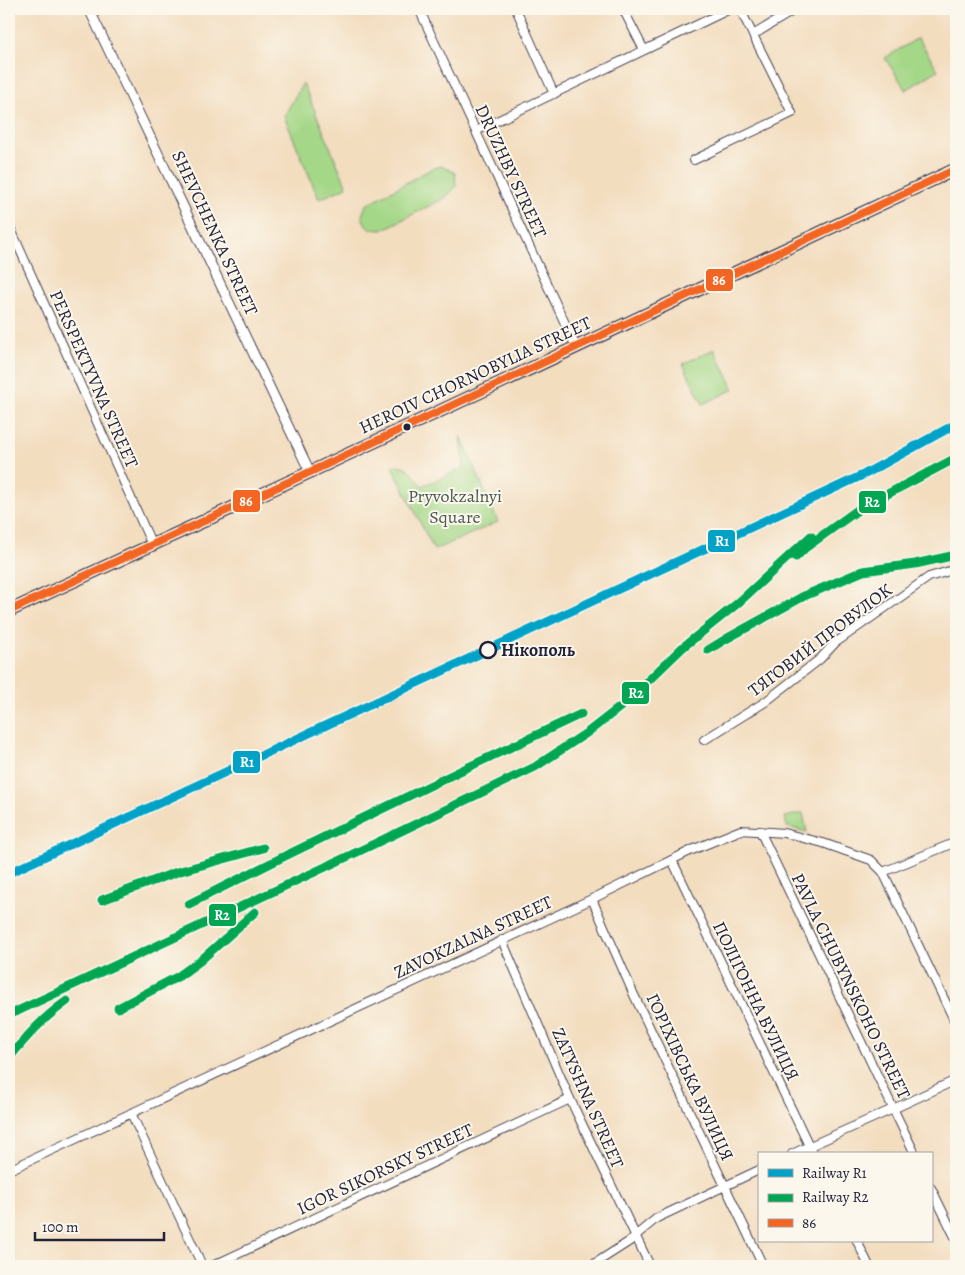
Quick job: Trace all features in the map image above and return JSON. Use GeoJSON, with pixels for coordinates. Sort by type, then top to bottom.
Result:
{"type":"FeatureCollection","features":[{"type":"Feature","properties":{"kind":"main road","name":"HEROIV CHORNOBYLIA STREET"},"geometry":{"type":"LineString","coordinates":[[9,611],[956,169]]}},
{"type":"Feature","properties":{"kind":"street","name":"SHEVCHENKA STREET"},"geometry":{"type":"LineString","coordinates":[[90,9],[310,472]]}},
{"type":"Feature","properties":{"kind":"street","name":"DRUZHBY STREET"},"geometry":{"type":"LineString","coordinates":[[419,9],[576,346]]}},
{"type":"Feature","properties":{"kind":"street"},"geometry":{"type":"LineString","coordinates":[[516,9],[554,94]]}},
{"type":"Feature","properties":{"kind":"street"},"geometry":{"type":"LineString","coordinates":[[624,9],[644,50]]}},
{"type":"Feature","properties":{"kind":"street"},"geometry":{"type":"LineString","coordinates":[[476,131],[730,9]]}},
{"type":"Feature","properties":{"kind":"street"},"geometry":{"type":"LineString","coordinates":[[694,160],[792,113],[740,9]]}},
{"type":"Feature","properties":{"kind":"street"},"geometry":{"type":"LineString","coordinates":[[753,34],[796,9]]}},
{"type":"Feature","properties":{"kind":"street","name":"PERSPEKTYVNA STREET"},"geometry":{"type":"LineString","coordinates":[[9,225],[152,545]]}},
{"type":"Feature","properties":{"kind":"street","name":"ТЯГОВИЙ ПРОВУЛОК"},"geometry":{"type":"LineString","coordinates":[[704,740],[765,702],[820,659],[835,643],[928,578],[956,569]]}},
{"type":"Feature","properties":{"kind":"street","name":"ZAVOKZALNA STREET"},"geometry":{"type":"LineString","coordinates":[[9,1170],[592,899],[692,850],[741,830],[784,832],[823,842],[871,860],[882,872]]}},
{"type":"Feature","properties":{"kind":"street","name":"PAVLA CHUBYNSKOHO STREET"},"geometry":{"type":"LineString","coordinates":[[760,831],[914,1152]]}},
{"type":"Feature","properties":{"kind":"street"},"geometry":{"type":"LineString","coordinates":[[956,842],[882,872],[956,1024]]}},
{"type":"Feature","properties":{"kind":"street","name":"ПОЛІГОННА ВУЛИЦЯ"},"geometry":{"type":"LineString","coordinates":[[672,860],[812,1152]]}},
{"type":"Feature","properties":{"kind":"street","name":"ГОРІХІВСЬКА ВУЛИЦЯ"},"geometry":{"type":"LineString","coordinates":[[592,899],[638,1003],[763,1266]]}},
{"type":"Feature","properties":{"kind":"street","name":"ZATYSHNA STREET"},"geometry":{"type":"LineString","coordinates":[[502,940],[570,1099],[650,1266]]}},
{"type":"Feature","properties":{"kind":"street"},"geometry":{"type":"LineString","coordinates":[[796,1152],[956,1080]]}},
{"type":"Feature","properties":{"kind":"street","name":"IGOR SIKORSKY STREET"},"geometry":{"type":"LineString","coordinates":[[212,1266],[570,1099]]}},
{"type":"Feature","properties":{"kind":"street"},"geometry":{"type":"LineString","coordinates":[[131,1113],[201,1266]]}},
{"type":"Feature","properties":{"kind":"street"},"geometry":{"type":"LineString","coordinates":[[591,1266],[630,1242],[657,1218],[758,1170]]}},
{"type":"Feature","properties":{"kind":"street"},"geometry":{"type":"LineString","coordinates":[[932,1190],[956,1239]]}},
{"type":"Feature","properties":{"kind":"street"},"geometry":{"type":"LineString","coordinates":[[857,1242],[869,1266]]}},
{"type":"Feature","properties":{"kind":"green space"},"geometry":{"type":"Polygon","coordinates":[[[918,38],[938,70],[906,90],[885,58],[918,38]]]}},
{"type":"Feature","properties":{"kind":"green space"},"geometry":{"type":"Polygon","coordinates":[[[303,83],[347,187],[319,199],[284,116],[303,83]]]}},
{"type":"Feature","properties":{"kind":"green space"},"geometry":{"type":"Polygon","coordinates":[[[442,166],[455,173],[456,187],[445,198],[382,230],[366,225],[362,215],[366,205],[431,169],[442,166]]]}},
{"type":"Feature","properties":{"kind":"green space"},"geometry":{"type":"Polygon","coordinates":[[[714,349],[734,389],[703,404],[683,364],[714,349]]]}},
{"type":"Feature","properties":{"kind":"green space","name":"Pryvokzalnyi Square"},"geometry":{"type":"Polygon","coordinates":[[[461,436],[498,522],[434,550],[392,466],[398,465],[406,468],[422,486],[464,468],[461,436]]]}},
{"type":"Feature","properties":{"kind":"green space"},"geometry":{"type":"Polygon","coordinates":[[[803,813],[807,832],[787,827],[785,817],[803,813]]]}},
{"type":"Feature","properties":{"kind":"rail line","name":"R1"},"geometry":{"type":"LineString","coordinates":[[9,873],[865,474],[956,424]]}},
{"type":"Feature","properties":{"kind":"rail line","name":"R2"},"geometry":{"type":"LineString","coordinates":[[796,557],[805,548],[859,509],[956,458]]}},
{"type":"Feature","properties":{"kind":"rail line","name":"R2"},"geometry":{"type":"LineString","coordinates":[[9,1015],[535,767],[588,732],[624,704],[682,648],[738,603],[811,536]]}},
{"type":"Feature","properties":{"kind":"rail line","name":"R2"},"geometry":{"type":"LineString","coordinates":[[708,650],[804,596],[863,571],[915,564],[956,555]]}},
{"type":"Feature","properties":{"kind":"rail line","name":"R2"},"geometry":{"type":"LineString","coordinates":[[189,904],[581,714]]}},
{"type":"Feature","properties":{"kind":"rail line","name":"R2"},"geometry":{"type":"LineString","coordinates":[[102,900],[177,872],[263,848]]}},
{"type":"Feature","properties":{"kind":"rail line","name":"R2"},"geometry":{"type":"LineString","coordinates":[[118,1008],[179,976],[201,960],[255,912]]}},
{"type":"Feature","properties":{"kind":"rail line","name":"R2"},"geometry":{"type":"LineString","coordinates":[[9,1058],[50,1014],[67,1001]]}},
{"type":"Feature","properties":{"kind":"transit line","name":"86"},"geometry":{"type":"LineString","coordinates":[[9,611],[956,169]]}},
{"type":"Feature","properties":{"kind":"place","name":"Нікополь"},"geometry":{"type":"Point","coordinates":[488,650]}}]}
